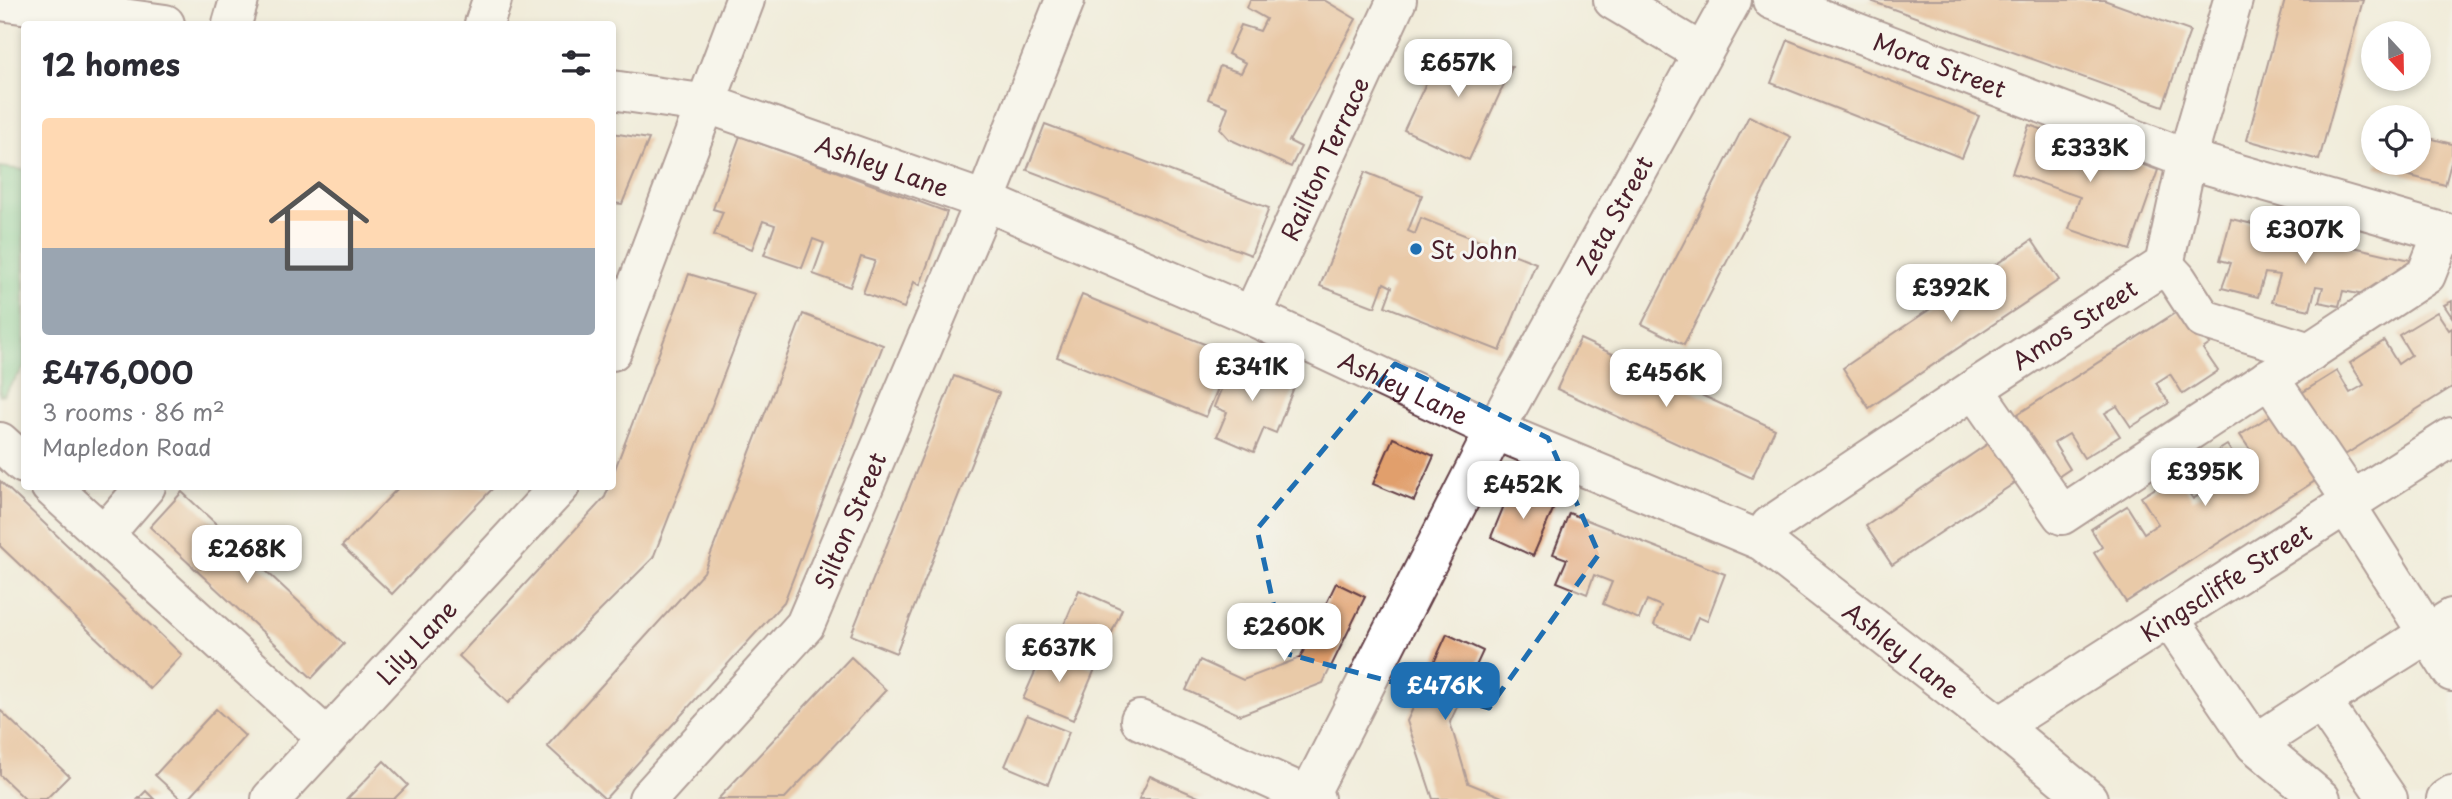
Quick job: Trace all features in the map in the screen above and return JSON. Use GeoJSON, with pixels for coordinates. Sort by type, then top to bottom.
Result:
{"type":"FeatureCollection","features":[{"type":"Feature","properties":{"kind":"street"},"geometry":{"type":"LineString","coordinates":[[233,21],[239,0]]}},
{"type":"Feature","properties":{"kind":"street"},"geometry":{"type":"LineString","coordinates":[[485,21],[492,0]]}},
{"type":"Feature","properties":{"kind":"street"},"geometry":{"type":"LineString","coordinates":[[616,341],[708,104],[745,0]]}},
{"type":"Feature","properties":{"kind":"street","name":"Silton Street"},"geometry":{"type":"LineString","coordinates":[[648,799],[805,625],[985,201],[1065,0]]}},
{"type":"Feature","properties":{"kind":"street","name":"Railton Terrace"},"geometry":{"type":"LineString","coordinates":[[1252,316],[1397,0]]}},
{"type":"Feature","properties":{"kind":"street"},"geometry":{"type":"LineString","coordinates":[[1613,0],[1702,53]]}},
{"type":"Feature","properties":{"kind":"street","name":"Zeta Street"},"geometry":{"type":"LineString","coordinates":[[1310,798],[1495,430],[1732,0]]}},
{"type":"Feature","properties":{"kind":"street","name":"Mora Street"},"geometry":{"type":"LineString","coordinates":[[1772,0],[2187,159],[2448,233]]}},
{"type":"Feature","properties":{"kind":"street","name":"Amos Street"},"geometry":{"type":"LineString","coordinates":[[1762,541],[1770,526],[1973,389],[2164,265],[2187,159],[2233,0]]}},
{"type":"Feature","properties":{"kind":"street"},"geometry":{"type":"LineString","coordinates":[[0,1],[143,21]]}},
{"type":"Feature","properties":{"kind":"street","name":"Ashley Lane"},"geometry":{"type":"LineString","coordinates":[[616,91],[708,104],[985,201],[1252,316],[1495,430],[1762,541],[2000,726],[2088,799]]}},
{"type":"Feature","properties":{"kind":"street"},"geometry":{"type":"LineString","coordinates":[[1973,389],[2062,515],[2426,275],[2448,233]]}},
{"type":"Feature","properties":{"kind":"street"},"geometry":{"type":"LineString","coordinates":[[2164,265],[2178,279],[2203,318],[2310,352]]}},
{"type":"Feature","properties":{"kind":"street"},"geometry":{"type":"LineString","coordinates":[[2269,378],[2349,503],[2439,626],[2452,672]]}},
{"type":"Feature","properties":{"kind":"street","name":"Kingscliffe Street"},"geometry":{"type":"LineString","coordinates":[[2000,726],[2452,436]]}},
{"type":"Feature","properties":{"kind":"street"},"geometry":{"type":"LineString","coordinates":[[0,442],[21,461]]}},
{"type":"Feature","properties":{"kind":"street"},"geometry":{"type":"LineString","coordinates":[[54,490],[326,737]]}},
{"type":"Feature","properties":{"kind":"street"},"geometry":{"type":"LineString","coordinates":[[104,535],[143,490]]}},
{"type":"Feature","properties":{"kind":"street","name":"Lily Lane"},"geometry":{"type":"LineString","coordinates":[[271,799],[556,490]]}},
{"type":"Feature","properties":{"kind":"street"},"geometry":{"type":"LineString","coordinates":[[2169,618],[2255,744],[2321,799]]}},
{"type":"Feature","properties":{"kind":"street"},"geometry":{"type":"LineString","coordinates":[[2255,744],[2439,626]]}},
{"type":"Feature","properties":{"kind":"street"},"geometry":{"type":"LineString","coordinates":[[2321,701],[2388,799]]}},
{"type":"Feature","properties":{"kind":"street"},"geometry":{"type":"LineString","coordinates":[[1140,720],[1310,798]]}},
{"type":"Feature","properties":{"kind":"street"},"geometry":{"type":"LineString","coordinates":[[2446,799],[2452,795]]}},
{"type":"Feature","properties":{"kind":"highlighted area"},"geometry":{"type":"Polygon","coordinates":[[[1395,364],[1548,438],[1599,554],[1489,708],[1284,653],[1257,529],[1395,364]]]}},
{"type":"Feature","properties":{"kind":"green space"},"geometry":{"type":"Polygon","coordinates":[[[0,167],[21,170],[21,372],[3,395],[0,395],[0,167]]]}},
{"type":"Feature","properties":{"kind":"building"},"geometry":{"type":"Polygon","coordinates":[[[1250,0],[1324,0],[1356,19],[1289,141],[1301,147],[1291,167],[1229,139],[1220,129],[1228,107],[1208,99],[1220,66],[1241,73],[1246,63],[1228,54],[1241,25],[1260,31],[1266,19],[1247,8],[1250,0]]]}},
{"type":"Feature","properties":{"kind":"building"},"geometry":{"type":"Polygon","coordinates":[[[1868,0],[2104,0],[2190,31],[2163,106],[1868,0]]]}},
{"type":"Feature","properties":{"kind":"building"},"geometry":{"type":"Polygon","coordinates":[[[2285,0],[2363,0],[2319,160],[2247,140],[2285,0]]]}},
{"type":"Feature","properties":{"kind":"building"},"geometry":{"type":"Polygon","coordinates":[[[1454,40],[1512,67],[1469,160],[1404,130],[1445,42],[1454,40]]]}},
{"type":"Feature","properties":{"kind":"building"},"geometry":{"type":"Polygon","coordinates":[[[1788,40],[1979,116],[1962,158],[1771,83],[1788,40]]]}},
{"type":"Feature","properties":{"kind":"building"},"geometry":{"type":"Polygon","coordinates":[[[1749,116],[1791,137],[1684,345],[1642,324],[1749,116]]]}},
{"type":"Feature","properties":{"kind":"building"},"geometry":{"type":"Polygon","coordinates":[[[1045,124],[1269,208],[1251,255],[1027,170],[1045,124]]]}},
{"type":"Feature","properties":{"kind":"building"},"geometry":{"type":"Polygon","coordinates":[[[2029,125],[2158,170],[2130,250],[2069,229],[2080,197],[2012,173],[2029,125]]]}},
{"type":"Feature","properties":{"kind":"building"},"geometry":{"type":"Polygon","coordinates":[[[616,134],[649,139],[622,204],[616,203],[616,134]]]}},
{"type":"Feature","properties":{"kind":"building"},"geometry":{"type":"Polygon","coordinates":[[[740,136],[947,212],[920,285],[914,282],[904,308],[863,293],[875,261],[861,257],[850,287],[813,274],[824,243],[813,239],[802,268],[764,255],[775,225],[763,221],[752,249],[714,235],[723,212],[713,209],[740,136]]]}},
{"type":"Feature","properties":{"kind":"building"},"geometry":{"type":"Polygon","coordinates":[[[2431,138],[2452,144],[2452,159],[2445,185],[2407,175],[2431,175],[2431,138]]]}},
{"type":"Feature","properties":{"kind":"building","name":"St John"},"geometry":{"type":"Polygon","coordinates":[[[1365,172],[1422,195],[1408,231],[1415,234],[1421,218],[1536,263],[1500,351],[1385,306],[1392,287],[1384,283],[1375,307],[1320,286],[1365,172]]]}},
{"type":"Feature","properties":{"kind":"building"},"geometry":{"type":"Polygon","coordinates":[[[2231,219],[2419,262],[2379,298],[2343,291],[2339,306],[2319,302],[2323,287],[2316,286],[2310,310],[2272,302],[2280,275],[2265,273],[2258,297],[2222,288],[2231,263],[2220,260],[2231,219]]]}},
{"type":"Feature","properties":{"kind":"building"},"geometry":{"type":"Polygon","coordinates":[[[2032,240],[2059,280],[1869,408],[1843,368],[2032,240]]]}},
{"type":"Feature","properties":{"kind":"building"},"geometry":{"type":"Polygon","coordinates":[[[689,274],[755,294],[653,558],[508,703],[459,656],[605,497],[608,490],[616,490],[616,466],[689,274]]]}},
{"type":"Feature","properties":{"kind":"building"},"geometry":{"type":"Polygon","coordinates":[[[1082,295],[1232,355],[1206,417],[1057,357],[1082,295]]]}},
{"type":"Feature","properties":{"kind":"building"},"geometry":{"type":"Polygon","coordinates":[[[2452,301],[2452,317],[2444,305],[2452,301]]]}},
{"type":"Feature","properties":{"kind":"building"},"geometry":{"type":"Polygon","coordinates":[[[2186,306],[2210,344],[2203,349],[2218,371],[2183,394],[2170,374],[2156,383],[2169,403],[2131,427],[2117,406],[2105,413],[2120,436],[2084,458],[2069,434],[2054,443],[2070,469],[2050,482],[2010,419],[2186,306]]]}},
{"type":"Feature","properties":{"kind":"building"},"geometry":{"type":"Polygon","coordinates":[[[2437,312],[2449,330],[2452,328],[2452,387],[2332,463],[2300,394],[2337,371],[2350,393],[2364,385],[2350,363],[2384,341],[2398,364],[2411,355],[2399,335],[2437,312]]]}},
{"type":"Feature","properties":{"kind":"building"},"geometry":{"type":"Polygon","coordinates":[[[803,314],[883,345],[784,602],[605,799],[547,746],[704,572],[803,314]]]}},
{"type":"Feature","properties":{"kind":"building"},"geometry":{"type":"Polygon","coordinates":[[[1580,339],[1775,429],[1752,478],[1557,389],[1580,339]]]}},
{"type":"Feature","properties":{"kind":"building"},"geometry":{"type":"Polygon","coordinates":[[[1234,357],[1296,382],[1276,433],[1264,428],[1254,452],[1217,436],[1227,412],[1214,407],[1234,357]]]}},
{"type":"Feature","properties":{"kind":"building"},"geometry":{"type":"Polygon","coordinates":[[[954,376],[999,393],[896,653],[851,635],[954,376]]]}},
{"type":"Feature","properties":{"kind":"building"},"geometry":{"type":"Polygon","coordinates":[[[2276,412],[2326,474],[2126,602],[2094,553],[2102,547],[2091,529],[2127,506],[2144,533],[2158,524],[2141,497],[2177,475],[2193,499],[2207,490],[2192,467],[2227,445],[2241,466],[2255,457],[2240,435],[2276,412]]]}},
{"type":"Feature","properties":{"kind":"building"},"geometry":{"type":"Polygon","coordinates":[[[1998,437],[2025,476],[1892,565],[1866,526],[1998,437]]]}},
{"type":"Feature","properties":{"kind":"building"},"geometry":{"type":"Polygon","coordinates":[[[1393,438],[1434,456],[1414,501],[1373,484],[1393,438]]]}},
{"type":"Feature","properties":{"kind":"building"},"geometry":{"type":"Polygon","coordinates":[[[0,481],[182,655],[150,689],[0,546],[0,481]]]}},
{"type":"Feature","properties":{"kind":"building"},"geometry":{"type":"Polygon","coordinates":[[[1512,486],[1555,505],[1533,556],[1491,537],[1512,486]]]}},
{"type":"Feature","properties":{"kind":"building"},"geometry":{"type":"Polygon","coordinates":[[[396,490],[491,490],[392,594],[342,546],[396,490]]]}},
{"type":"Feature","properties":{"kind":"building"},"geometry":{"type":"Polygon","coordinates":[[[182,492],[344,644],[312,678],[150,527],[182,492]]]}},
{"type":"Feature","properties":{"kind":"building"},"geometry":{"type":"Polygon","coordinates":[[[1569,513],[1725,574],[1707,621],[1698,617],[1689,639],[1654,625],[1661,606],[1647,600],[1639,619],[1603,604],[1612,582],[1594,575],[1587,594],[1557,582],[1567,559],[1553,554],[1569,513]]]}},
{"type":"Feature","properties":{"kind":"building"},"geometry":{"type":"Polygon","coordinates":[[[1336,583],[1365,597],[1323,683],[1240,715],[1186,690],[1200,660],[1243,680],[1300,658],[1336,583]]]}},
{"type":"Feature","properties":{"kind":"building"},"geometry":{"type":"Polygon","coordinates":[[[1079,590],[1122,609],[1100,660],[1057,641],[1079,590]]]}},
{"type":"Feature","properties":{"kind":"building"},"geometry":{"type":"Polygon","coordinates":[[[1447,634],[1483,651],[1450,722],[1468,783],[1507,799],[1433,799],[1407,721],[1447,634]]]}},
{"type":"Feature","properties":{"kind":"building"},"geometry":{"type":"Polygon","coordinates":[[[1046,647],[1095,669],[1073,720],[1023,699],[1046,647]]]}},
{"type":"Feature","properties":{"kind":"building"},"geometry":{"type":"Polygon","coordinates":[[[851,657],[886,690],[784,799],[718,799],[851,657]]]}},
{"type":"Feature","properties":{"kind":"building"},"geometry":{"type":"Polygon","coordinates":[[[216,709],[245,736],[188,799],[181,799],[155,775],[216,709]]]}},
{"type":"Feature","properties":{"kind":"building"},"geometry":{"type":"Polygon","coordinates":[[[0,710],[69,776],[46,799],[25,799],[0,775],[0,710]]]}},
{"type":"Feature","properties":{"kind":"building"},"geometry":{"type":"Polygon","coordinates":[[[1027,715],[1069,732],[1048,784],[1005,766],[1027,715]]]}},
{"type":"Feature","properties":{"kind":"building"},"geometry":{"type":"Polygon","coordinates":[[[384,761],[408,785],[394,799],[347,799],[384,761]]]}},
{"type":"Feature","properties":{"kind":"building"},"geometry":{"type":"Polygon","coordinates":[[[1150,776],[1203,799],[1139,799],[1150,776]]]}},
{"type":"Feature","properties":{"kind":"building"},"geometry":{"type":"Polygon","coordinates":[[[146,791],[154,799],[138,799],[146,791]]]}},
{"type":"Feature","properties":{"kind":"place","name":"St John"},"geometry":{"type":"Point","coordinates":[1416,249]}}]}
